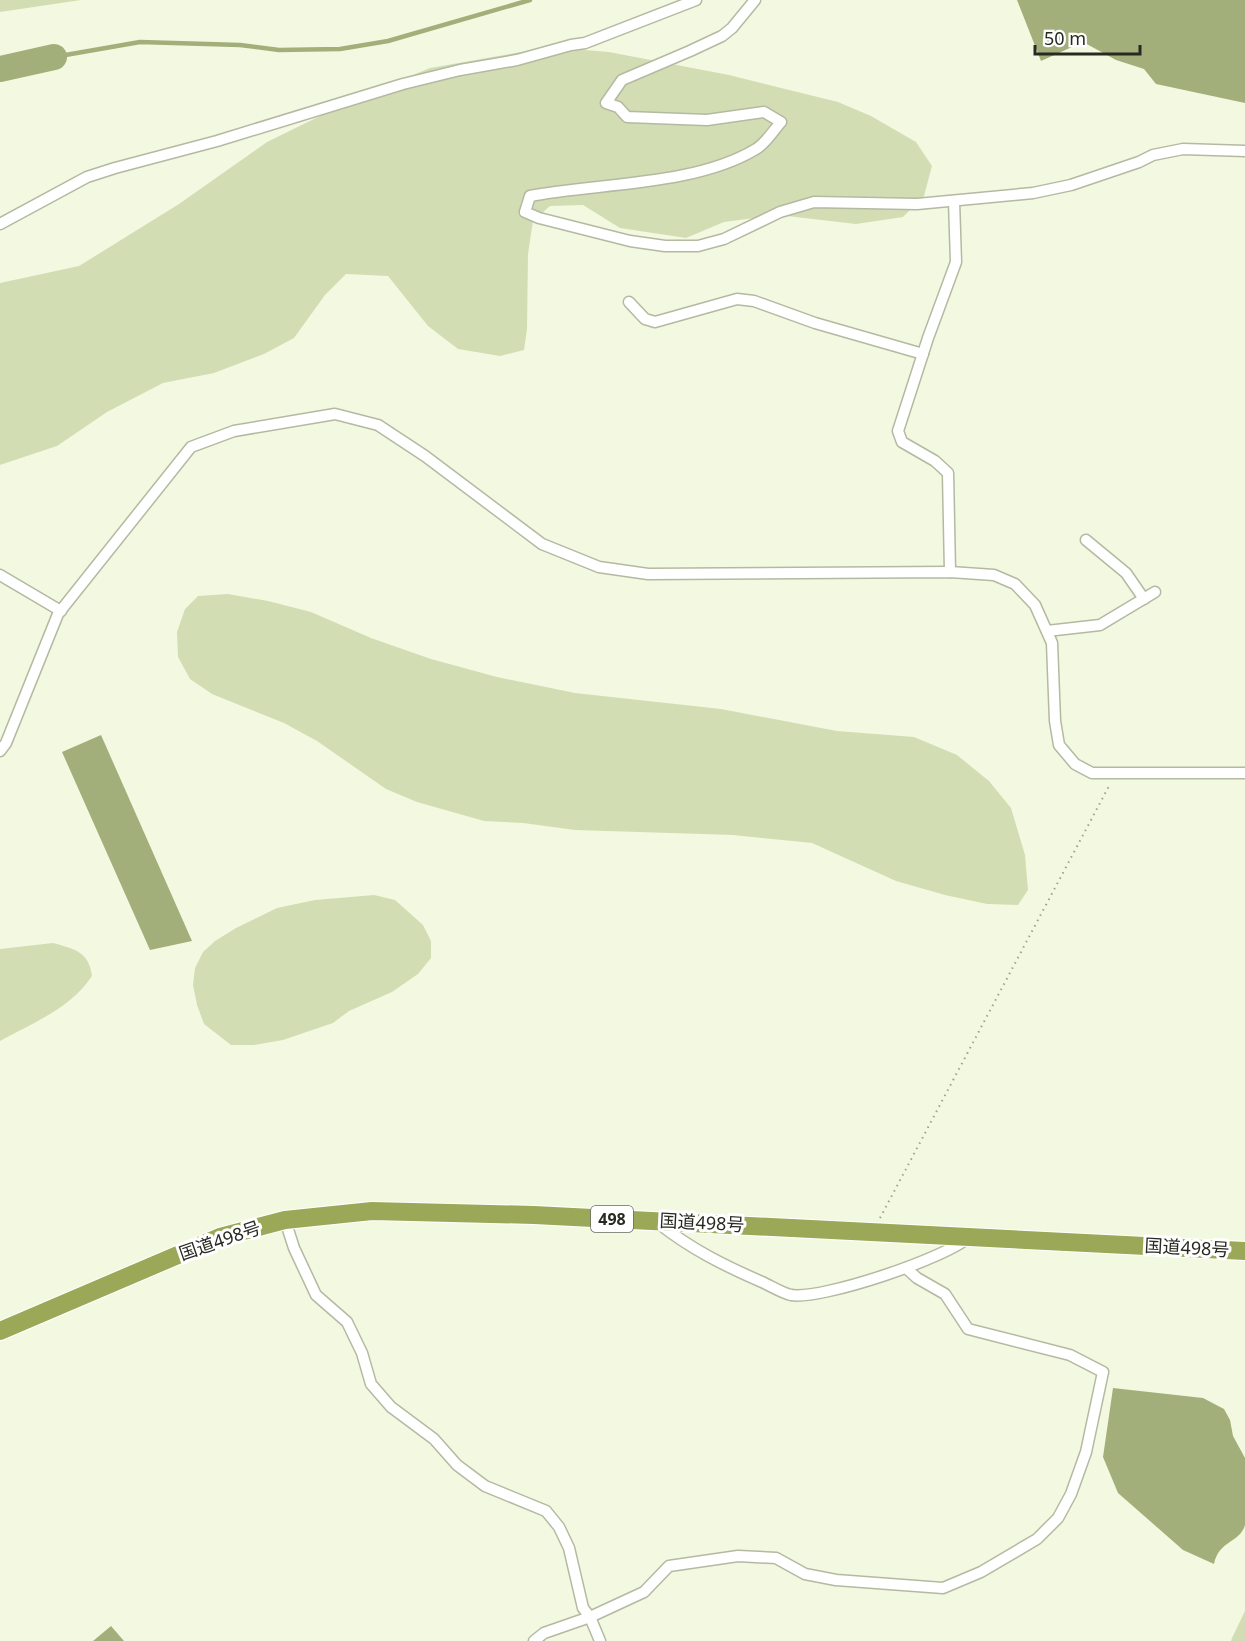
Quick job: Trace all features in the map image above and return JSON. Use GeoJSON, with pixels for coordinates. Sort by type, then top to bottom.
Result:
{"type":"FeatureCollection","features":[{"type":"Feature","properties":{"kind":"highway","name":"国道498号"},"geometry":{"type":"LineString","coordinates":[[0,1331],[220,1237],[285,1220],[372,1211],[534,1215],[1245,1251]]}},
{"type":"Feature","properties":{"kind":"street"},"geometry":{"type":"LineString","coordinates":[[0,224],[87,177],[218,141],[403,84],[460,70],[517,60],[571,45],[585,44],[696,0]]}},
{"type":"Feature","properties":{"kind":"street"},"geometry":{"type":"LineString","coordinates":[[755,0],[732,28],[722,36],[622,80],[606,103],[618,107],[627,117],[707,120],[764,112],[781,122],[757,149],[718,166],[685,174],[600,188],[556,191],[530,196],[525,212],[539,218],[630,241],[665,246],[698,246],[724,239],[780,212],[814,202],[917,204],[1033,193],[1071,185],[1139,162],[1152,155],[1183,149],[1245,151]]}},
{"type":"Feature","properties":{"kind":"street"},"geometry":{"type":"LineString","coordinates":[[951,572],[948,473],[935,461],[903,442],[898,431],[956,262],[954,201]]}},
{"type":"Feature","properties":{"kind":"street"},"geometry":{"type":"LineString","coordinates":[[628,302],[645,319],[655,322],[736,299],[754,301],[815,323],[923,354]]}},
{"type":"Feature","properties":{"kind":"street"},"geometry":{"type":"LineString","coordinates":[[0,751],[6,743],[61,611],[191,447],[234,431],[335,414],[378,425],[425,456],[542,544],[598,567],[648,574],[951,572],[994,575],[1015,584],[1035,605],[1047,631],[1052,643],[1055,721],[1059,745],[1075,764],[1092,773],[1245,773]]}},
{"type":"Feature","properties":{"kind":"street"},"geometry":{"type":"LineString","coordinates":[[1086,540],[1126,573],[1144,599]]}},
{"type":"Feature","properties":{"kind":"street"},"geometry":{"type":"LineString","coordinates":[[0,575],[61,611]]}},
{"type":"Feature","properties":{"kind":"street"},"geometry":{"type":"LineString","coordinates":[[1047,631],[1100,625],[1155,592]]}},
{"type":"Feature","properties":{"kind":"street"},"geometry":{"type":"LineString","coordinates":[[285,1220],[294,1248],[316,1295],[347,1322],[362,1353],[371,1384],[391,1407],[434,1439],[457,1466],[485,1486],[546,1511],[559,1527],[569,1548],[583,1608],[590,1617],[600,1641]]}},
{"type":"Feature","properties":{"kind":"street"},"geometry":{"type":"LineString","coordinates":[[655,1221],[686,1245],[728,1267],[792,1295],[830,1291],[906,1268],[949,1251],[969,1237]]}},
{"type":"Feature","properties":{"kind":"street"},"geometry":{"type":"LineString","coordinates":[[534,1641],[544,1633],[590,1617],[644,1592],[669,1566],[738,1556],[776,1558],[805,1574],[836,1580],[943,1588],[981,1572],[1028,1545],[1058,1518],[1071,1494],[1086,1452],[1103,1372],[1070,1355],[968,1329],[945,1294],[917,1278],[906,1268]]}},
{"type":"Feature","properties":{"kind":"path"},"geometry":{"type":"LineString","coordinates":[[873,1231],[1116,774]]}},
{"type":"Feature","properties":{"kind":"shaded area"},"geometry":{"type":"Polygon","coordinates":[[[0,0],[81,0],[0,12],[0,0]]]}},
{"type":"Feature","properties":{"kind":"shaded area"},"geometry":{"type":"Polygon","coordinates":[[[1017,0],[1245,0],[1245,103],[1156,84],[1144,69],[1116,60],[1083,42],[1041,61],[1017,0]]]}},
{"type":"Feature","properties":{"kind":"shaded area"},"geometry":{"type":"Polygon","coordinates":[[[549,47],[609,52],[729,75],[838,102],[871,116],[916,142],[932,166],[924,196],[903,217],[856,224],[778,215],[724,222],[686,238],[620,228],[583,205],[550,206],[533,221],[528,254],[527,329],[524,350],[500,356],[458,349],[428,326],[388,276],[346,274],[325,295],[294,338],[264,354],[214,373],[163,383],[107,412],[57,446],[0,465],[0,283],[79,266],[179,204],[267,142],[359,97],[430,68],[549,47]]]}},
{"type":"Feature","properties":{"kind":"shaded area"},"geometry":{"type":"Polygon","coordinates":[[[228,594],[311,612],[371,638],[431,659],[497,677],[575,693],[721,709],[837,731],[914,737],[957,755],[989,781],[1011,808],[1025,855],[1028,890],[1018,905],[987,904],[896,881],[812,843],[733,835],[575,830],[523,823],[484,821],[417,802],[386,789],[317,741],[284,723],[212,694],[190,679],[178,657],[177,632],[185,609],[198,596],[228,594]]]}},
{"type":"Feature","properties":{"kind":"shaded area"},"geometry":{"type":"Polygon","coordinates":[[[101,735],[192,941],[150,950],[62,752],[101,735]]]}},
{"type":"Feature","properties":{"kind":"shaded area"},"geometry":{"type":"Polygon","coordinates":[[[374,895],[395,900],[423,925],[431,941],[431,958],[418,974],[392,992],[349,1011],[333,1023],[283,1040],[254,1045],[231,1045],[204,1024],[193,985],[195,968],[203,952],[215,941],[277,908],[315,900],[374,895]]]}},
{"type":"Feature","properties":{"kind":"shaded area"},"geometry":{"type":"Polygon","coordinates":[[[53,943],[74,949],[84,956],[88,961],[92,976],[62,1006],[0,1041],[0,949],[53,943]]]}},
{"type":"Feature","properties":{"kind":"shaded area"},"geometry":{"type":"Polygon","coordinates":[[[1113,1388],[1203,1398],[1224,1409],[1230,1420],[1233,1436],[1245,1458],[1245,1525],[1239,1535],[1220,1550],[1214,1564],[1183,1550],[1118,1493],[1103,1457],[1113,1388]]]}},
{"type":"Feature","properties":{"kind":"shaded area"},"geometry":{"type":"Polygon","coordinates":[[[1245,1611],[1245,1641],[1231,1641],[1232,1638],[1245,1611]]]}},
{"type":"Feature","properties":{"kind":"shaded area"},"geometry":{"type":"Polygon","coordinates":[[[111,1626],[124,1641],[93,1641],[111,1626]]]}},
{"type":"Feature","properties":{"kind":"waterway"},"geometry":{"type":"LineString","coordinates":[[54,57],[140,42],[240,45],[279,50],[340,49],[388,41],[530,0]]}},
{"type":"Feature","properties":{"kind":"waterway"},"geometry":{"type":"LineString","coordinates":[[0,69],[54,57]]}}]}
